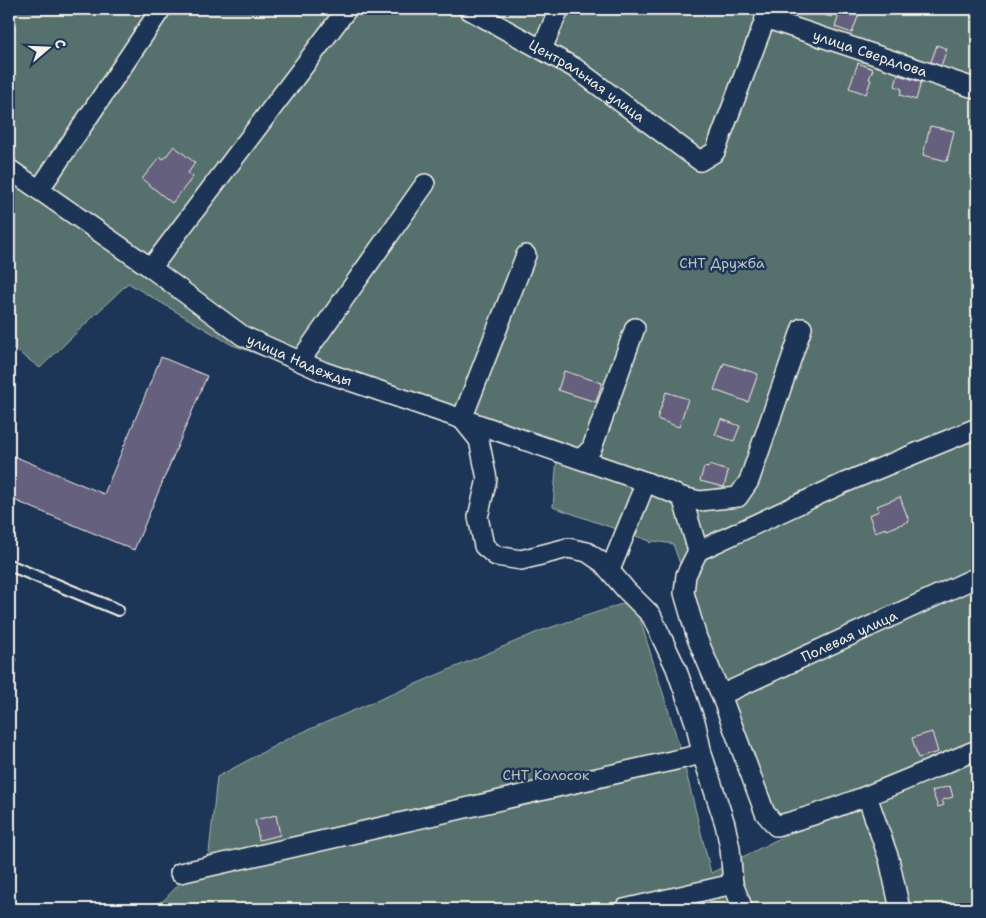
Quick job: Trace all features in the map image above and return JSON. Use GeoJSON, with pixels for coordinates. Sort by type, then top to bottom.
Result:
{"type":"FeatureCollection","features":[{"type":"Feature","properties":{"kind":"street"},"geometry":{"type":"LineString","coordinates":[[39,190],[161,9]]}},
{"type":"Feature","properties":{"kind":"street"},"geometry":{"type":"LineString","coordinates":[[151,268],[347,9]]}},
{"type":"Feature","properties":{"kind":"street","name":"Центральная улица"},"geometry":{"type":"LineString","coordinates":[[468,9],[575,68],[700,161],[715,152],[767,13]]}},
{"type":"Feature","properties":{"kind":"street"},"geometry":{"type":"LineString","coordinates":[[542,49],[559,9]]}},
{"type":"Feature","properties":{"kind":"street","name":"улица Свердлова"},"geometry":{"type":"LineString","coordinates":[[767,13],[977,89]]}},
{"type":"Feature","properties":{"kind":"street","name":"улица Надежды"},"geometry":{"type":"LineString","coordinates":[[9,169],[151,268],[243,336],[324,372],[646,482],[682,497],[700,501],[738,497],[749,481],[802,328]]}},
{"type":"Feature","properties":{"kind":"street"},"geometry":{"type":"LineString","coordinates":[[300,362],[425,184]]}},
{"type":"Feature","properties":{"kind":"street"},"geometry":{"type":"LineString","coordinates":[[526,255],[462,419],[479,440],[487,479],[478,517],[484,546],[496,556],[521,560],[568,548],[587,552],[603,562],[651,615],[676,668],[696,725],[702,754],[725,824],[730,848],[733,884],[743,909]]}},
{"type":"Feature","properties":{"kind":"street"},"geometry":{"type":"LineString","coordinates":[[580,459],[592,448],[636,328]]}},
{"type":"Feature","properties":{"kind":"street"},"geometry":{"type":"LineString","coordinates":[[698,551],[844,483],[977,428]]}},
{"type":"Feature","properties":{"kind":"street"},"geometry":{"type":"LineString","coordinates":[[610,570],[646,482]]}},
{"type":"Feature","properties":{"kind":"street"},"geometry":{"type":"LineString","coordinates":[[682,497],[698,551],[686,575],[684,592],[697,638],[765,814],[776,826],[800,820],[867,796],[977,750]]}},
{"type":"Feature","properties":{"kind":"street","name":"Полевая улица"},"geometry":{"type":"LineString","coordinates":[[720,695],[977,577]]}},
{"type":"Feature","properties":{"kind":"street"},"geometry":{"type":"LineString","coordinates":[[180,873],[702,754]]}},
{"type":"Feature","properties":{"kind":"street"},"geometry":{"type":"LineString","coordinates":[[867,796],[889,858],[900,909]]}},
{"type":"Feature","properties":{"kind":"street"},"geometry":{"type":"LineString","coordinates":[[624,909],[733,884]]}},
{"type":"Feature","properties":{"kind":"lane"},"geometry":{"type":"LineString","coordinates":[[9,565],[118,610]]}},
{"type":"Feature","properties":{"kind":"green space","name":"СНТ Дружба"},"geometry":{"type":"Polygon","coordinates":[[[9,9],[977,9],[977,909],[140,909],[163,901],[209,853],[217,777],[289,738],[540,631],[634,600],[680,748],[711,873],[786,835],[867,802],[771,824],[673,544],[654,541],[650,543],[650,541],[553,507],[557,457],[232,345],[128,283],[40,368],[9,345],[9,9]]]}},
{"type":"Feature","properties":{"kind":"building"},"geometry":{"type":"Polygon","coordinates":[[[823,9],[833,11],[831,17],[821,14],[823,9]]]}},
{"type":"Feature","properties":{"kind":"building"},"geometry":{"type":"Polygon","coordinates":[[[841,9],[860,11],[852,33],[835,27],[841,9]]]}},
{"type":"Feature","properties":{"kind":"building"},"geometry":{"type":"Polygon","coordinates":[[[937,45],[947,49],[941,66],[931,62],[937,45]]]}},
{"type":"Feature","properties":{"kind":"building"},"geometry":{"type":"Polygon","coordinates":[[[858,63],[873,69],[866,94],[849,88],[858,63]]]}},
{"type":"Feature","properties":{"kind":"building"},"geometry":{"type":"Polygon","coordinates":[[[898,75],[921,82],[916,100],[900,95],[902,89],[895,86],[898,75]]]}},
{"type":"Feature","properties":{"kind":"building"},"geometry":{"type":"Polygon","coordinates":[[[930,126],[954,131],[947,161],[923,155],[930,126]]]}},
{"type":"Feature","properties":{"kind":"building"},"geometry":{"type":"Polygon","coordinates":[[[174,146],[195,163],[188,173],[193,177],[172,203],[142,179],[160,157],[164,159],[174,146]]]}},
{"type":"Feature","properties":{"kind":"building"},"geometry":{"type":"Polygon","coordinates":[[[161,357],[207,376],[134,550],[9,498],[9,454],[104,494],[161,357]]]}},
{"type":"Feature","properties":{"kind":"building"},"geometry":{"type":"Polygon","coordinates":[[[724,363],[758,374],[748,402],[714,390],[724,363]]]}},
{"type":"Feature","properties":{"kind":"building"},"geometry":{"type":"Polygon","coordinates":[[[564,371],[602,383],[596,402],[558,390],[564,371]]]}},
{"type":"Feature","properties":{"kind":"building"},"geometry":{"type":"Polygon","coordinates":[[[666,392],[688,399],[679,427],[657,419],[666,392]]]}},
{"type":"Feature","properties":{"kind":"building"},"geometry":{"type":"Polygon","coordinates":[[[721,419],[740,426],[734,441],[715,435],[721,419]]]}},
{"type":"Feature","properties":{"kind":"building"},"geometry":{"type":"Polygon","coordinates":[[[709,465],[728,471],[724,487],[700,481],[704,467],[708,468],[709,465]]]}},
{"type":"Feature","properties":{"kind":"building"},"geometry":{"type":"Polygon","coordinates":[[[900,497],[909,521],[887,530],[886,528],[875,532],[869,515],[879,511],[877,506],[900,497]]]}},
{"type":"Feature","properties":{"kind":"building"},"geometry":{"type":"Polygon","coordinates":[[[9,656],[17,659],[9,679],[9,656]]]}},
{"type":"Feature","properties":{"kind":"building"},"geometry":{"type":"Polygon","coordinates":[[[932,732],[938,752],[918,758],[912,738],[932,732]]]}},
{"type":"Feature","properties":{"kind":"building"},"geometry":{"type":"Polygon","coordinates":[[[950,786],[953,797],[942,800],[944,805],[938,807],[932,791],[950,786]]]}},
{"type":"Feature","properties":{"kind":"building"},"geometry":{"type":"Polygon","coordinates":[[[276,815],[280,835],[259,840],[255,820],[276,815]]]}},
{"type":"Feature","properties":{"kind":"park label","name":"СНТ Колосок"},"geometry":{"type":"Point","coordinates":[546,775]}}]}
